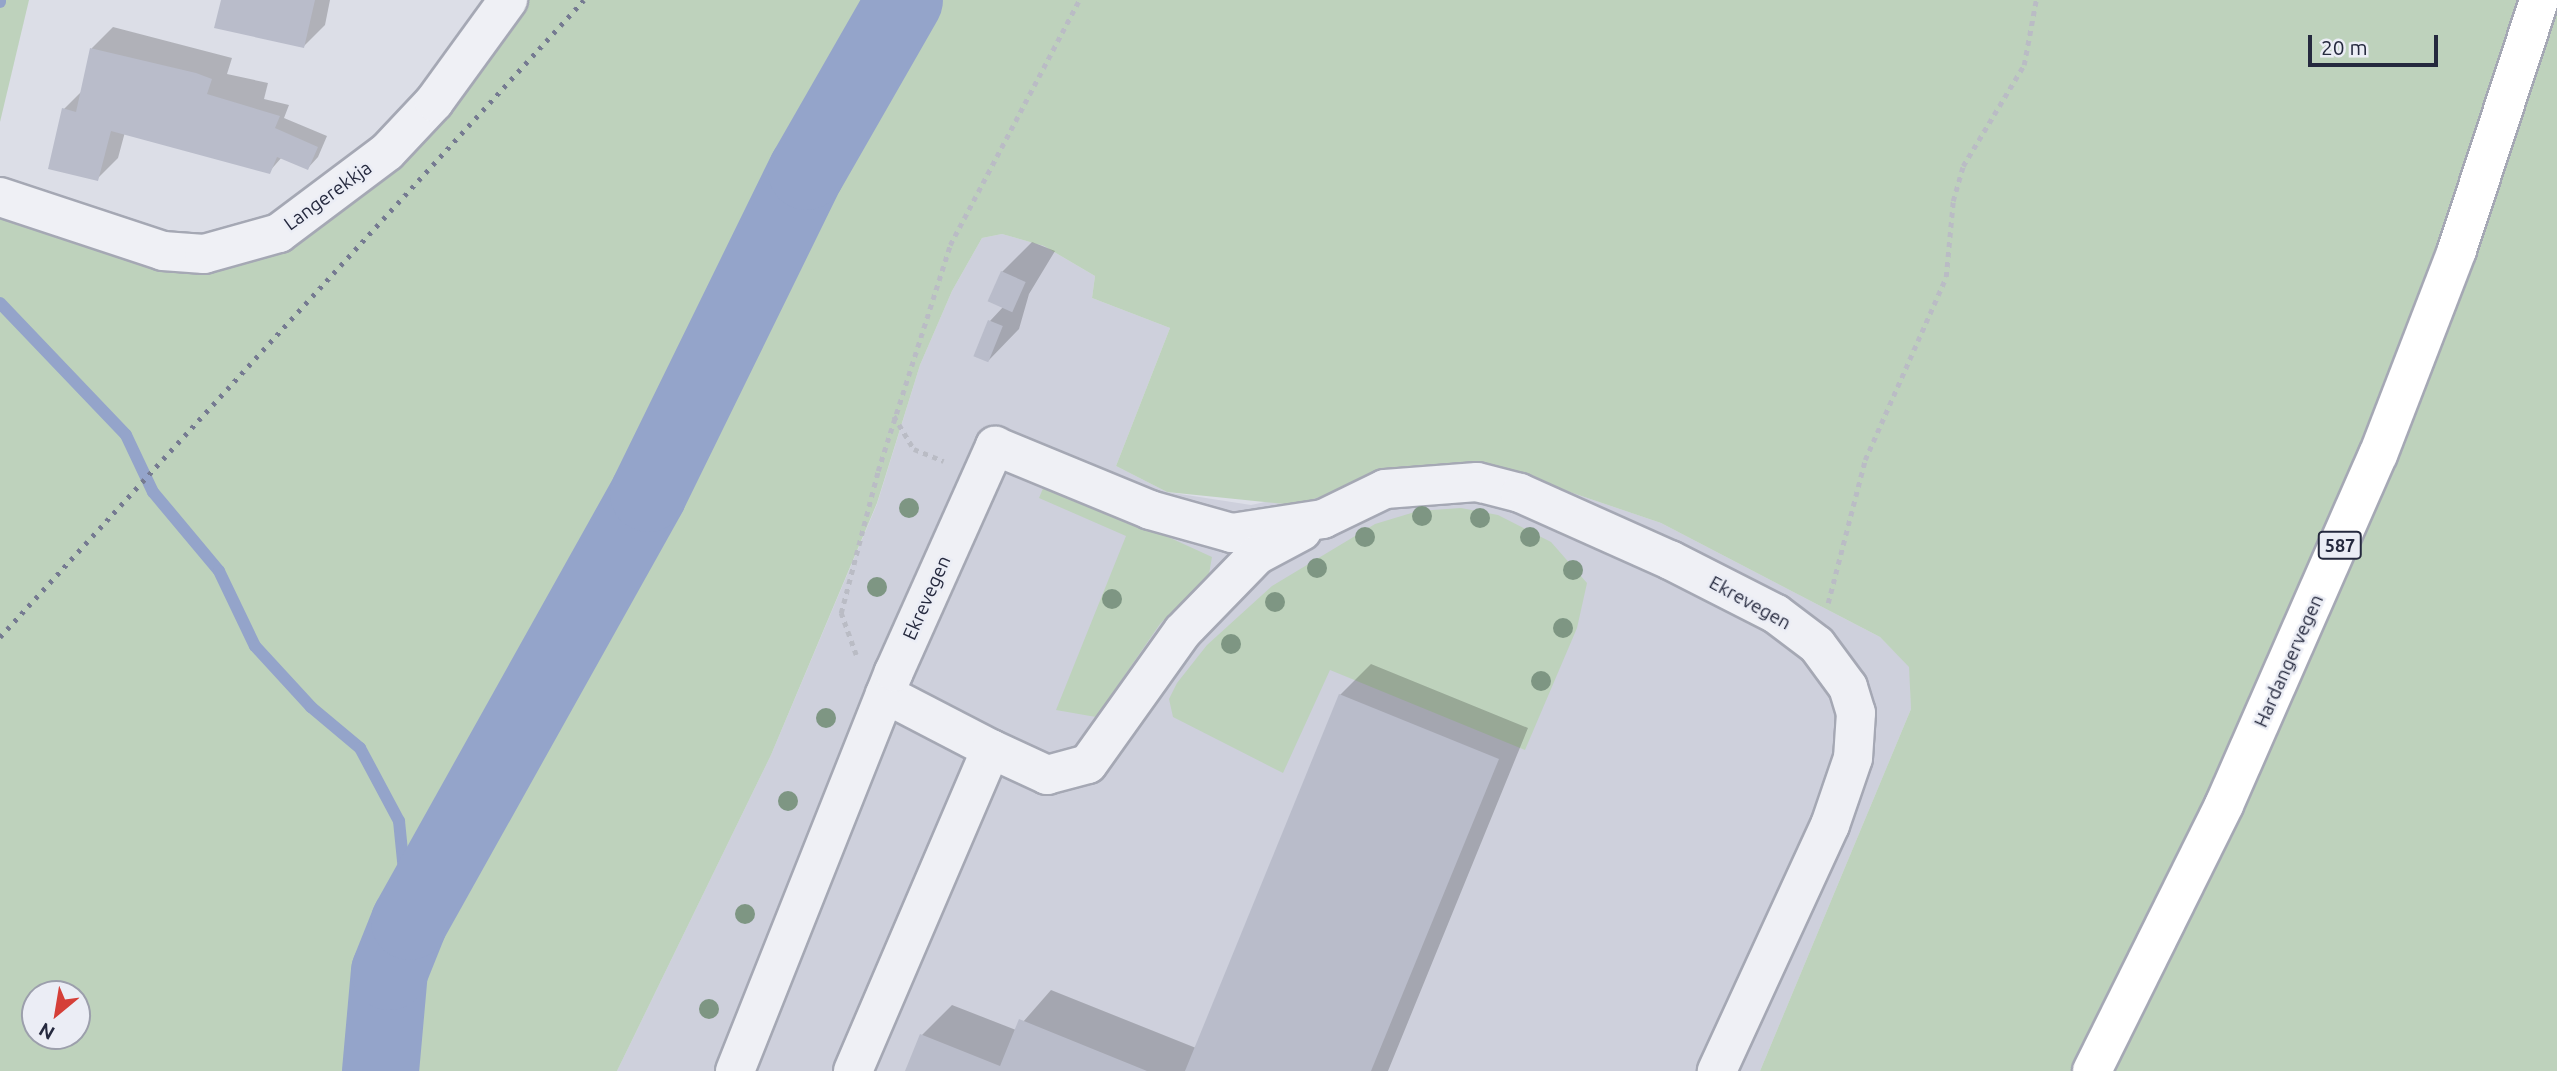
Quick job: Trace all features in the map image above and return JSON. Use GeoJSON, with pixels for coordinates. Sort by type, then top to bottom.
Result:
{"type":"FeatureCollection","features":[{"type":"Feature","properties":{"kind":"main road","name":"Hardangervegen"},"geometry":{"type":"LineString","coordinates":[[2092,1071],[2224,805],[2373,468],[2457,250],[2539,0]]}},
{"type":"Feature","properties":{"kind":"street","name":"Langerekkja"},"geometry":{"type":"LineString","coordinates":[[0,197],[163,251],[204,254],[279,233],[387,152],[434,102],[508,0]]}},
{"type":"Feature","properties":{"kind":"street","name":"Ekrevegen"},"geometry":{"type":"LineString","coordinates":[[735,1071],[890,683],[995,446],[1150,510],[1232,533],[1323,519]]}},
{"type":"Feature","properties":{"kind":"street","name":"Ekrevegen"},"geometry":{"type":"LineString","coordinates":[[890,683],[991,749],[1047,775],[1088,764],[1183,631],[1257,555],[1385,489],[1422,481],[1477,482],[1520,493],[1764,608],[1817,645],[1848,687],[1856,713],[1853,758],[1830,825],[1717,1071]]}},
{"type":"Feature","properties":{"kind":"street"},"geometry":{"type":"LineString","coordinates":[[853,1071],[991,749]]}},
{"type":"Feature","properties":{"kind":"path"},"geometry":{"type":"LineString","coordinates":[[890,683],[858,660],[841,613],[894,416],[950,245],[1079,0]]}},
{"type":"Feature","properties":{"kind":"path"},"geometry":{"type":"LineString","coordinates":[[1817,645],[1864,460],[1947,277],[1953,201],[1963,166],[2024,65],[2036,0]]}},
{"type":"Feature","properties":{"kind":"path"},"geometry":{"type":"LineString","coordinates":[[894,416],[914,449],[980,479]]}},
{"type":"Feature","properties":{"kind":"shaded area"},"geometry":{"type":"Polygon","coordinates":[[[1002,234],[1044,246],[1095,276],[1092,298],[1170,328],[1116,466],[1167,492],[1251,505],[1397,473],[1487,464],[1661,523],[1880,637],[1910,667],[1911,709],[1760,1071],[617,1071],[771,755],[877,504],[920,365],[952,291],[982,238],[1002,234]]]}},
{"type":"Feature","properties":{"kind":"green space"},"geometry":{"type":"Polygon","coordinates":[[[0,0],[29,0],[0,122],[0,0]]]}},
{"type":"Feature","properties":{"kind":"green space"},"geometry":{"type":"Polygon","coordinates":[[[508,0],[2557,0],[2557,1071],[1760,1071],[1911,709],[1909,667],[1880,637],[1661,523],[1487,464],[1397,473],[1294,505],[1167,492],[1116,466],[1170,328],[1092,298],[1095,276],[1044,246],[1002,234],[982,238],[952,291],[920,365],[877,503],[771,755],[617,1071],[0,1071],[0,197],[163,251],[324,203],[508,0]]]}},
{"type":"Feature","properties":{"kind":"green space"},"geometry":{"type":"Polygon","coordinates":[[[1046,481],[1212,557],[1209,574],[1160,624],[1096,717],[1056,710],[1126,536],[1039,498],[1046,481]]]}},
{"type":"Feature","properties":{"kind":"green space"},"geometry":{"type":"Polygon","coordinates":[[[1461,508],[1498,515],[1551,542],[1587,583],[1577,628],[1525,750],[1330,670],[1283,773],[1173,717],[1169,699],[1177,683],[1207,645],[1272,586],[1375,524],[1418,511],[1461,508]]]}},
{"type":"Feature","properties":{"kind":"building"},"geometry":{"type":"Polygon","coordinates":[[[221,0],[315,0],[304,48],[214,28],[221,0]]]}},
{"type":"Feature","properties":{"kind":"building"},"geometry":{"type":"Polygon","coordinates":[[[90,48],[196,73],[212,79],[207,94],[280,116],[275,128],[318,147],[308,170],[277,157],[270,174],[111,131],[98,181],[48,169],[62,108],[76,112],[90,48]]]}},
{"type":"Feature","properties":{"kind":"building"},"geometry":{"type":"Polygon","coordinates":[[[1001,271],[1026,282],[1012,312],[988,301],[1001,271]]]}},
{"type":"Feature","properties":{"kind":"building"},"geometry":{"type":"Polygon","coordinates":[[[988,320],[1003,326],[988,362],[973,356],[988,320]]]}},
{"type":"Feature","properties":{"kind":"building"},"geometry":{"type":"Polygon","coordinates":[[[1339,694],[1499,759],[1371,1071],[1185,1071],[1339,694]]]}},
{"type":"Feature","properties":{"kind":"building"},"geometry":{"type":"Polygon","coordinates":[[[1019,1019],[1147,1071],[905,1071],[920,1034],[1000,1066],[1019,1019]]]}},
{"type":"Feature","properties":{"kind":"waterway"},"geometry":{"type":"LineString","coordinates":[[380,1071],[389,971],[409,921],[648,493],[806,171],[904,0]]}},
{"type":"Feature","properties":{"kind":"waterway"},"geometry":{"type":"LineString","coordinates":[[0,303],[126,435],[153,492],[219,571],[255,646],[311,707],[360,748],[399,821],[409,921]]}},
{"type":"Feature","properties":{"kind":"railway"},"geometry":{"type":"LineString","coordinates":[[0,637],[584,0]]}}]}
